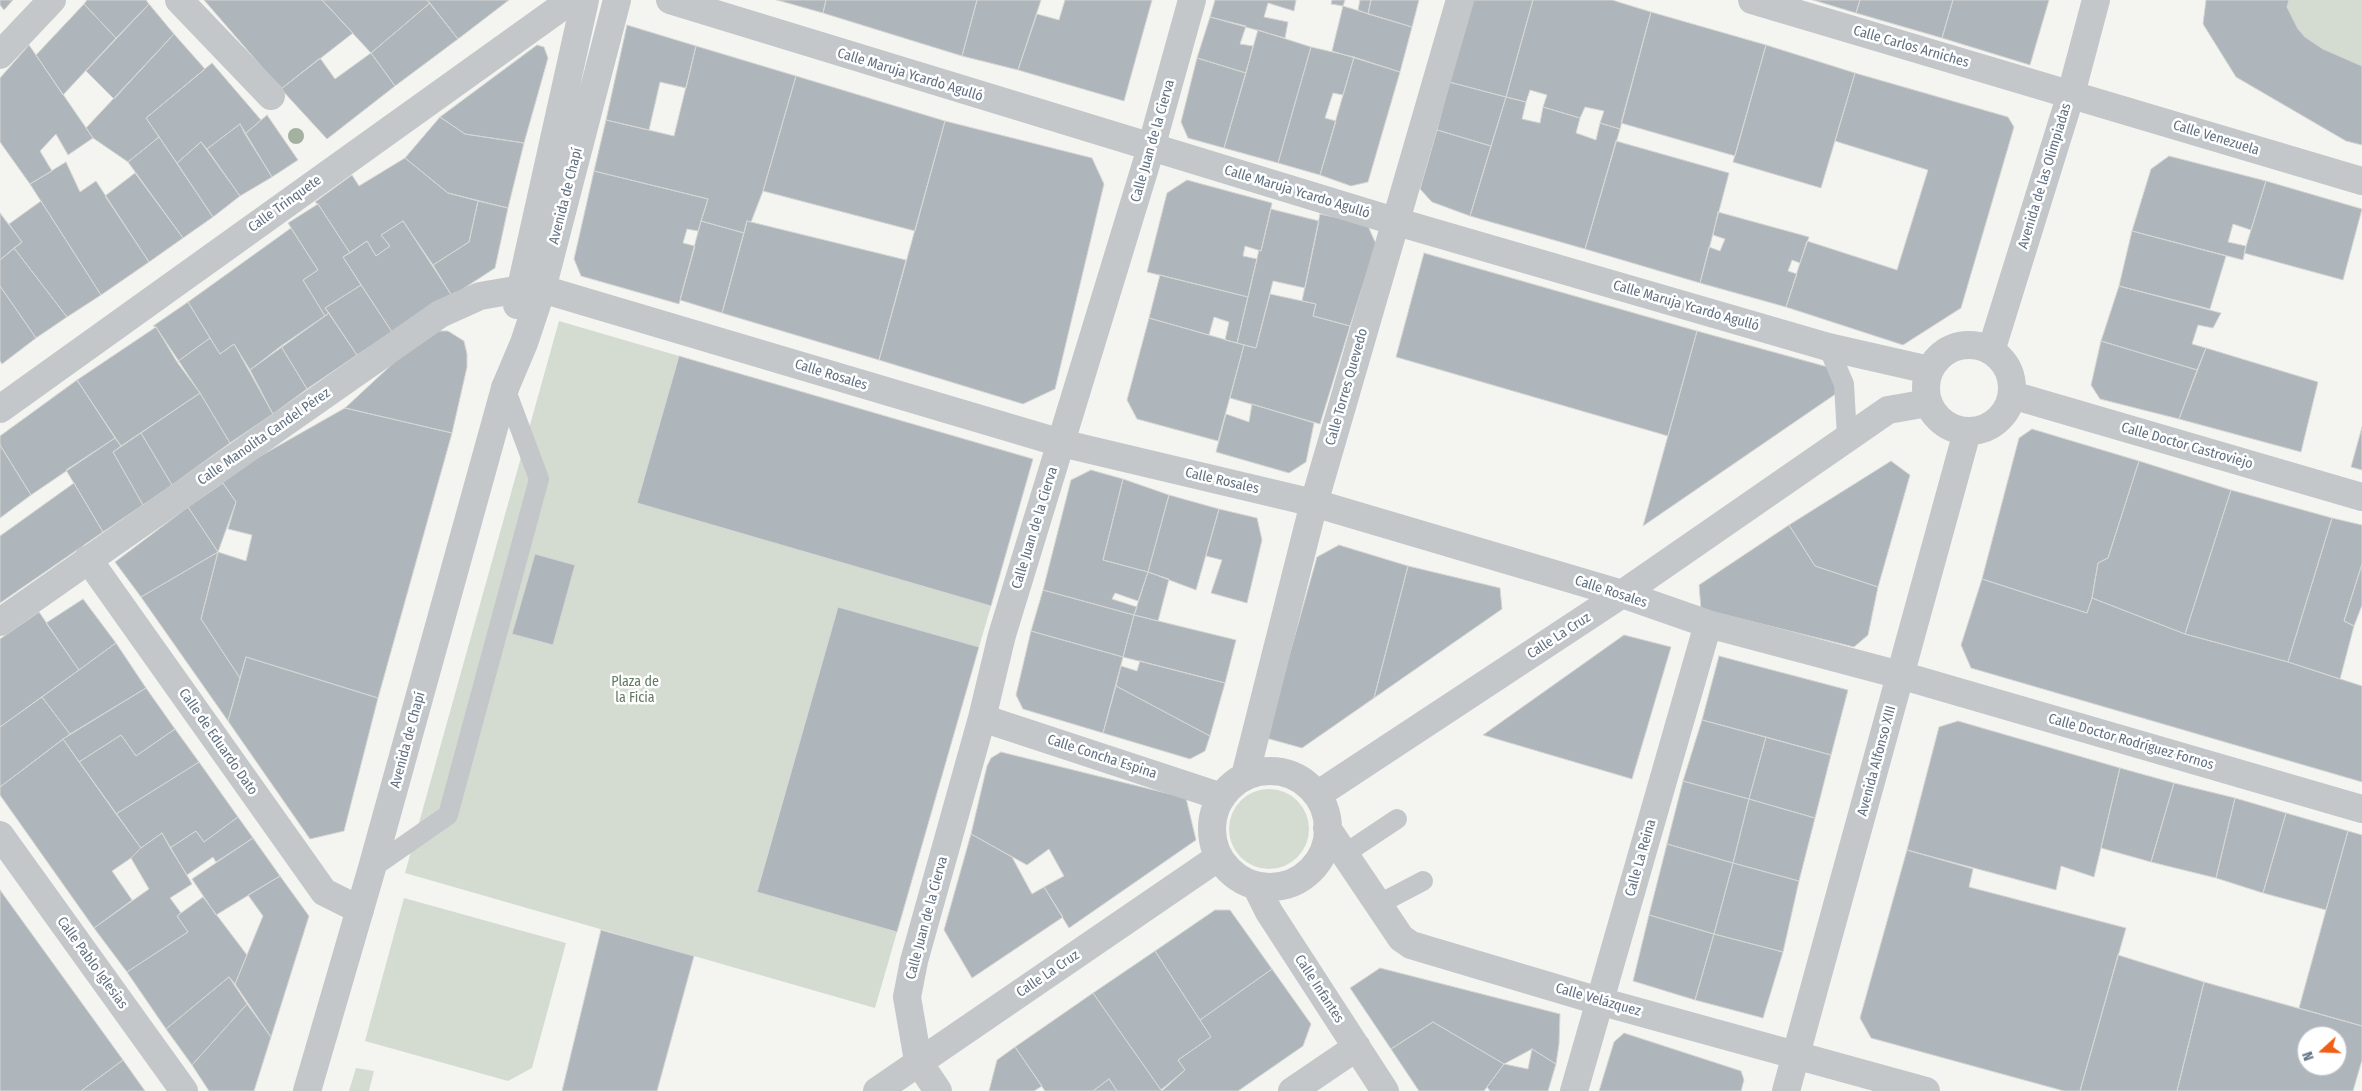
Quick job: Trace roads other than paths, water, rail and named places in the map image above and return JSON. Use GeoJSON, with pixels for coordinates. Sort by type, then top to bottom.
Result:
{"type":"FeatureCollection","features":[{"type":"Feature","properties":{"kind":"street"},"geometry":{"type":"LineString","coordinates":[[0,55],[52,0]]}},
{"type":"Feature","properties":{"kind":"street"},"geometry":{"type":"LineString","coordinates":[[178,0],[271,96]]}},
{"type":"Feature","properties":{"kind":"street","name":"Calle Trinquete"},"geometry":{"type":"LineString","coordinates":[[0,409],[571,0]]}},
{"type":"Feature","properties":{"kind":"street","name":"Avenida de Chapí"},"geometry":{"type":"LineString","coordinates":[[307,1091],[372,868],[505,388],[524,343],[531,289],[584,0]]}},
{"type":"Feature","properties":{"kind":"street","name":"Avenida de Chapí"},"geometry":{"type":"LineString","coordinates":[[531,289],[617,0]]}},
{"type":"Feature","properties":{"kind":"street","name":"Calle Maruja Ycardo Agulló"},"geometry":{"type":"LineString","coordinates":[[670,0],[1394,221],[1828,347],[1929,370]]}},
{"type":"Feature","properties":{"kind":"street","name":"Calle Juan de la Cierva"},"geometry":{"type":"LineString","coordinates":[[918,1062],[907,997],[914,961],[982,718],[1002,635],[1152,148],[1192,0]]}},
{"type":"Feature","properties":{"kind":"street","name":"Calle Torres Quevedo"},"geometry":{"type":"LineString","coordinates":[[1245,776],[1314,503],[1394,221],[1460,0]]}},
{"type":"Feature","properties":{"kind":"street","name":"Calle Carlos Arniches"},"geometry":{"type":"LineString","coordinates":[[1752,0],[2071,94]]}},
{"type":"Feature","properties":{"kind":"street","name":"Avenida de las Olimpiadas"},"geometry":{"type":"LineString","coordinates":[[1991,351],[2071,94],[2096,0]]}},
{"type":"Feature","properties":{"kind":"street","name":"Calle Venezuela"},"geometry":{"type":"LineString","coordinates":[[2071,94],[2362,182]]}},
{"type":"Feature","properties":{"kind":"street","name":"Calle Rosales"},"geometry":{"type":"LineString","coordinates":[[531,289],[1062,443],[1314,503],[1622,594],[1708,624],[1900,675]]}},
{"type":"Feature","properties":{"kind":"street","name":"Calle Manolita Candel Pérez"},"geometry":{"type":"LineString","coordinates":[[0,622],[440,314],[480,296],[531,289]]}},
{"type":"Feature","properties":{"kind":"street"},"geometry":{"type":"LineString","coordinates":[[1964,344],[1978,345],[1991,351],[2001,359],[2008,370],[2012,382],[2012,395],[2005,412],[1991,426],[1979,431],[1967,432],[1954,429],[1942,423],[1928,403],[1925,384],[1929,370],[1938,358],[1950,349],[1964,344]]}},
{"type":"Feature","properties":{"kind":"street","name":"Calle Doctor Castroviejo"},"geometry":{"type":"LineString","coordinates":[[2012,395],[2362,497]]}},
{"type":"Feature","properties":{"kind":"street","name":"Calle La Cruz"},"geometry":{"type":"LineString","coordinates":[[1317,796],[1622,594],[1888,410],[1928,403]]}},
{"type":"Feature","properties":{"kind":"street","name":"Avenida Alfonso XIII"},"geometry":{"type":"LineString","coordinates":[[1786,1091],[1967,432]]}},
{"type":"Feature","properties":{"kind":"street","name":"Calle de Eduardo Dato"},"geometry":{"type":"LineString","coordinates":[[88,560],[324,892],[360,910]]}},
{"type":"Feature","properties":{"kind":"street","name":"Calle La Reina"},"geometry":{"type":"LineString","coordinates":[[1574,1091],[1708,624]]}},
{"type":"Feature","properties":{"kind":"street","name":"Calle Doctor Rodríguez Fornos"},"geometry":{"type":"LineString","coordinates":[[1900,675],[2362,809]]}},
{"type":"Feature","properties":{"kind":"street","name":"Calle Concha Espina"},"geometry":{"type":"LineString","coordinates":[[982,718],[1222,797]]}},
{"type":"Feature","properties":{"kind":"street"},"geometry":{"type":"LineString","coordinates":[[1271,771],[1284,773],[1308,785],[1317,796],[1326,816],[1327,828],[1322,853],[1306,874],[1295,881],[1282,885],[1256,886],[1236,875],[1220,858],[1212,833],[1216,808],[1232,785],[1245,776],[1271,771]]}},
{"type":"Feature","properties":{"kind":"street","name":"Calle Velázquez"},"geometry":{"type":"LineString","coordinates":[[1327,828],[1346,853],[1401,938],[1411,945],[1600,1001],[1926,1091]]}},
{"type":"Feature","properties":{"kind":"street","name":"Calle Pablo Iglesias"},"geometry":{"type":"LineString","coordinates":[[0,835],[184,1091]]}},
{"type":"Feature","properties":{"kind":"street","name":"Calle La Cruz"},"geometry":{"type":"LineString","coordinates":[[876,1091],[1220,858]]}},
{"type":"Feature","properties":{"kind":"street","name":"Calle Infantes"},"geometry":{"type":"LineString","coordinates":[[1256,886],[1269,912],[1385,1091]]}},
{"type":"Feature","properties":{"kind":"street"},"geometry":{"type":"LineString","coordinates":[[1292,1091],[1357,1047]]}},
{"type":"Feature","properties":{"kind":"street"},"geometry":{"type":"LineString","coordinates":[[918,1062],[938,1091]]}},
{"type":"Feature","properties":{"kind":"lane"},"geometry":{"type":"LineString","coordinates":[[1828,347],[1844,384],[1847,437]]}},
{"type":"Feature","properties":{"kind":"lane"},"geometry":{"type":"LineString","coordinates":[[372,868],[448,814],[539,479],[505,388]]}},
{"type":"Feature","properties":{"kind":"lane"},"geometry":{"type":"LineString","coordinates":[[1346,853],[1397,820]]}},
{"type":"Feature","properties":{"kind":"lane"},"geometry":{"type":"LineString","coordinates":[[1379,904],[1423,881]]}},
{"type":"Feature","properties":{"kind":"park label","name":"Plaza de la Ficia"},"geometry":{"type":"Point","coordinates":[635,690]}}]}
